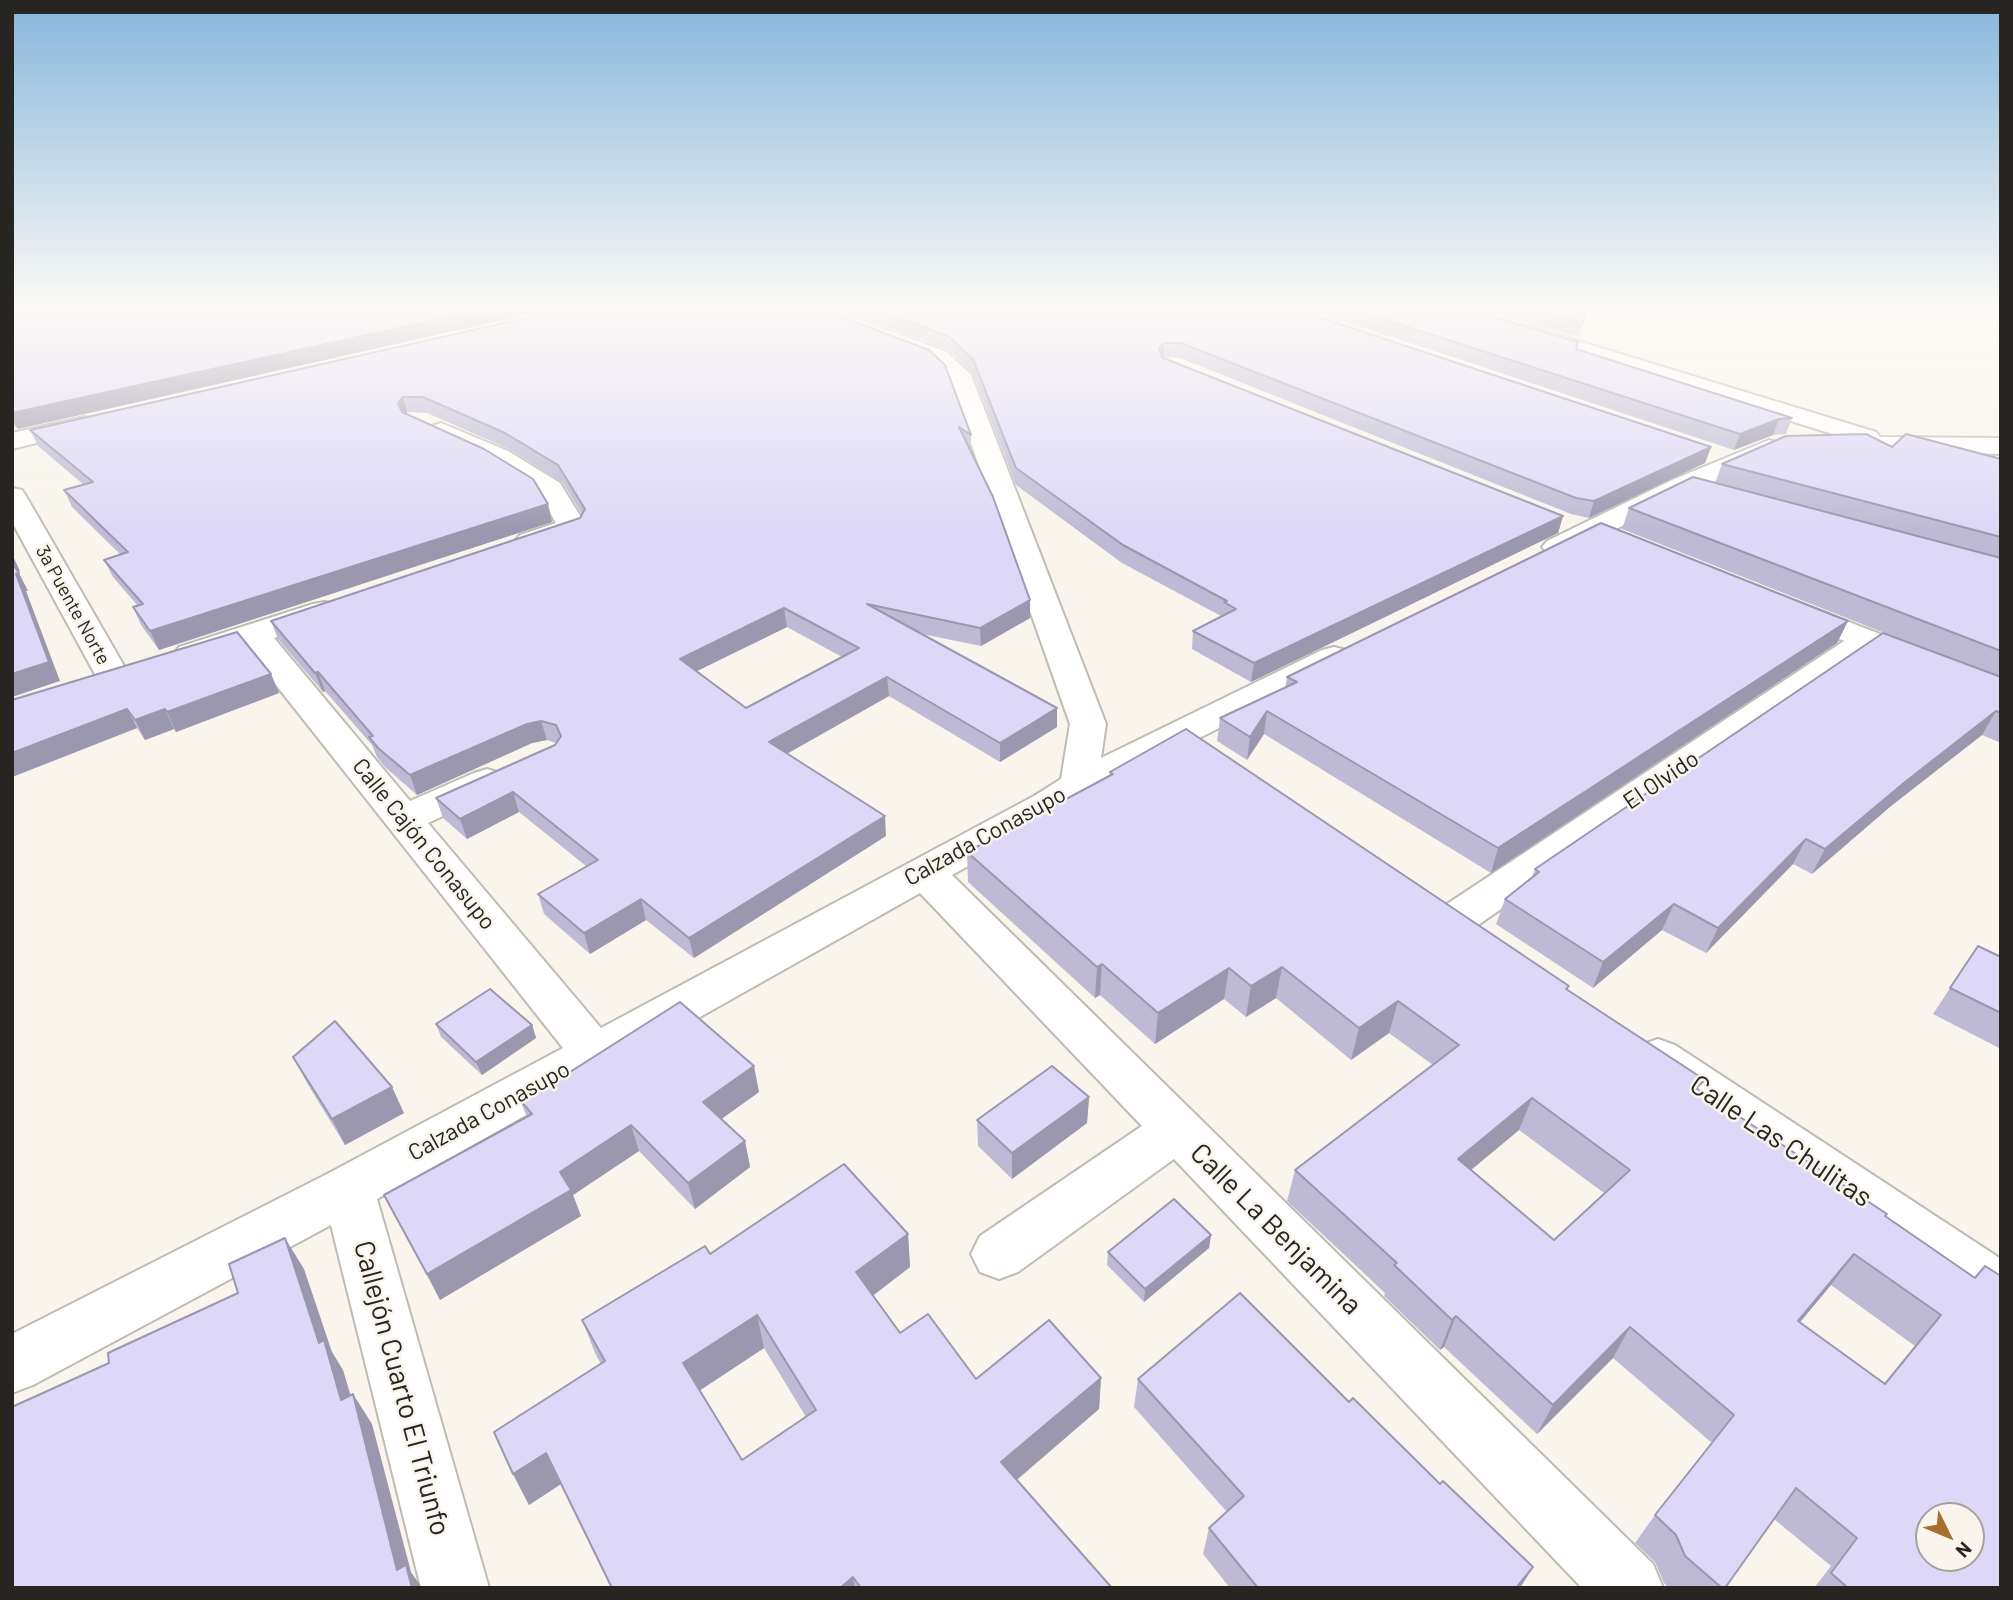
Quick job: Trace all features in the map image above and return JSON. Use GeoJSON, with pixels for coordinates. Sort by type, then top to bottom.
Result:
{"type":"FeatureCollection","features":[{"type":"Feature","properties":{"kind":"street"},"geometry":{"type":"LineString","coordinates":[[962,382],[1088,724],[1079,784]]}},
{"type":"Feature","properties":{"kind":"street"},"geometry":{"type":"LineString","coordinates":[[1687,382],[1887,443]]}},
{"type":"Feature","properties":{"kind":"street"},"geometry":{"type":"LineString","coordinates":[[12,441],[106,419]]}},
{"type":"Feature","properties":{"kind":"street"},"geometry":{"type":"LineString","coordinates":[[417,420],[499,457],[550,489],[573,527],[508,549]]}},
{"type":"Feature","properties":{"kind":"street"},"geometry":{"type":"LineString","coordinates":[[1531,560],[1682,486],[1721,458],[1774,445],[1887,443],[1994,457]]}},
{"type":"Feature","properties":{"kind":"street"},"geometry":{"type":"LineString","coordinates":[[1682,486],[1722,497]]}},
{"type":"Feature","properties":{"kind":"street","name":"3a Puente Norte"},"geometry":{"type":"LineString","coordinates":[[12,496],[126,674],[263,631]]}},
{"type":"Feature","properties":{"kind":"street"},"geometry":{"type":"LineString","coordinates":[[1549,518],[1592,530],[1630,545]]}},
{"type":"Feature","properties":{"kind":"street"},"geometry":{"type":"LineString","coordinates":[[1768,600],[2001,693]]}},
{"type":"Feature","properties":{"kind":"street"},"geometry":{"type":"LineString","coordinates":[[263,631],[351,602]]}},
{"type":"Feature","properties":{"kind":"street","name":"Calle Cajón Conasupo"},"geometry":{"type":"LineString","coordinates":[[263,631],[403,818],[594,1053]]}},
{"type":"Feature","properties":{"kind":"street","name":"El Olvido"},"geometry":{"type":"LineString","coordinates":[[1453,921],[1869,639]]}},
{"type":"Feature","properties":{"kind":"street","name":"Calzada Conasupo"},"geometry":{"type":"LineString","coordinates":[[12,1365],[348,1189],[923,871],[1048,805],[1079,784],[1194,746],[1361,643]]}},
{"type":"Feature","properties":{"kind":"street"},"geometry":{"type":"LineString","coordinates":[[403,818],[523,765]]}},
{"type":"Feature","properties":{"kind":"street","name":"Calle La Benjamina"},"geometry":{"type":"LineString","coordinates":[[923,871],[1629,1588]]}},
{"type":"Feature","properties":{"kind":"street","name":"Calle Las Chulitas"},"geometry":{"type":"LineString","coordinates":[[1625,1036],[2001,1291]]}},
{"type":"Feature","properties":{"kind":"street"},"geometry":{"type":"LineString","coordinates":[[999,1254],[1177,1129]]}},
{"type":"Feature","properties":{"kind":"street","name":"Callejón Cuarto El Triunfo"},"geometry":{"type":"LineString","coordinates":[[348,1189],[455,1588]]}},
{"type":"Feature","properties":{"kind":"building"},"geometry":{"type":"Polygon","coordinates":[[[12,382],[155,382],[12,413],[12,382]]]}},
{"type":"Feature","properties":{"kind":"building"},"geometry":{"type":"Polygon","coordinates":[[[244,382],[951,382],[971,435],[959,427],[993,497],[1030,600],[980,628],[867,604],[1057,708],[1000,743],[887,677],[769,742],[885,816],[689,938],[641,899],[584,933],[538,894],[598,860],[513,792],[460,819],[436,798],[555,745],[561,736],[556,725],[541,721],[527,724],[410,775],[378,748],[369,737],[373,736],[271,621],[580,518],[585,509],[558,465],[505,433],[423,397],[403,397],[398,403],[402,412],[484,449],[533,479],[548,504],[150,631],[133,607],[143,604],[104,560],[128,552],[64,490],[93,482],[30,430],[244,382]],[[784,608],[680,659],[746,708],[859,648],[784,608]]]}},
{"type":"Feature","properties":{"kind":"building"},"geometry":{"type":"Polygon","coordinates":[[[982,382],[1223,382],[1563,516],[1254,663],[1193,631],[1236,609],[1224,602],[1227,601],[1123,545],[1016,468],[982,382]]]}},
{"type":"Feature","properties":{"kind":"building"},"geometry":{"type":"Polygon","coordinates":[[[1280,382],[1514,382],[1711,447],[1594,501],[1576,498],[1280,382]]]}},
{"type":"Feature","properties":{"kind":"building"},"geometry":{"type":"Polygon","coordinates":[[[1578,382],[1678,382],[1792,418],[1779,419],[1740,434],[1578,382]]]}},
{"type":"Feature","properties":{"kind":"building"},"geometry":{"type":"Polygon","coordinates":[[[1866,434],[1892,447],[1906,434],[2001,459],[2001,537],[1722,464],[1786,436],[1866,434]]]}},
{"type":"Feature","properties":{"kind":"building"},"geometry":{"type":"Polygon","coordinates":[[[1693,477],[2001,558],[2001,651],[1629,508],[1693,477]]]}},
{"type":"Feature","properties":{"kind":"building"},"geometry":{"type":"Polygon","coordinates":[[[1601,523],[1848,621],[1498,848],[1267,711],[1250,737],[1220,718],[1297,682],[1287,677],[1601,523]]]}},
{"type":"Feature","properties":{"kind":"building"},"geometry":{"type":"Polygon","coordinates":[[[12,563],[19,573],[16,574],[49,662],[12,674],[12,563]]]}},
{"type":"Feature","properties":{"kind":"building"},"geometry":{"type":"Polygon","coordinates":[[[237,632],[271,674],[167,712],[165,709],[135,720],[127,709],[12,753],[12,700],[237,632]]]}},
{"type":"Feature","properties":{"kind":"building"},"geometry":{"type":"Polygon","coordinates":[[[1883,633],[2001,677],[2001,713],[1996,711],[1825,849],[1806,839],[1718,928],[1674,904],[1603,962],[1505,899],[1539,872],[1535,869],[1883,633]]]}},
{"type":"Feature","properties":{"kind":"building"},"geometry":{"type":"Polygon","coordinates":[[[1186,729],[1569,986],[1566,989],[1705,1080],[1696,1088],[1887,1214],[1885,1216],[1975,1278],[1985,1266],[2001,1276],[2001,1588],[1848,1588],[1831,1573],[1857,1538],[1796,1488],[1725,1588],[1685,1556],[1676,1535],[1655,1515],[1734,1415],[1630,1327],[1553,1405],[1456,1316],[1452,1320],[1394,1265],[1397,1263],[1295,1170],[1459,1045],[1398,1001],[1359,1028],[1282,967],[1251,986],[1229,968],[1158,1013],[1102,964],[1097,967],[967,852],[1113,774],[1110,772],[1186,729]],[[1532,1098],[1458,1159],[1554,1240],[1630,1170],[1532,1098]],[[1854,1254],[1798,1321],[1885,1384],[1941,1315],[1854,1254]]]}},
{"type":"Feature","properties":{"kind":"building"},"geometry":{"type":"Polygon","coordinates":[[[1978,946],[2001,957],[2001,1013],[1950,988],[1978,946]]]}},
{"type":"Feature","properties":{"kind":"building"},"geometry":{"type":"Polygon","coordinates":[[[490,989],[532,1025],[476,1062],[436,1024],[490,989]]]}},
{"type":"Feature","properties":{"kind":"building"},"geometry":{"type":"Polygon","coordinates":[[[680,1002],[754,1066],[703,1102],[745,1141],[688,1183],[631,1125],[560,1172],[571,1190],[427,1274],[384,1195],[532,1114],[520,1100],[569,1070],[570,1072],[680,1002]]]}},
{"type":"Feature","properties":{"kind":"building"},"geometry":{"type":"Polygon","coordinates":[[[335,1021],[392,1087],[332,1119],[293,1057],[335,1021]]]}},
{"type":"Feature","properties":{"kind":"building"},"geometry":{"type":"Polygon","coordinates":[[[1052,1066],[1089,1097],[1012,1153],[977,1120],[1052,1066]]]}},
{"type":"Feature","properties":{"kind":"building"},"geometry":{"type":"Polygon","coordinates":[[[844,1164],[908,1234],[856,1272],[900,1333],[928,1314],[976,1379],[1049,1320],[1101,1378],[1001,1462],[1112,1588],[861,1588],[853,1577],[840,1588],[612,1588],[546,1453],[513,1474],[494,1432],[605,1361],[582,1320],[705,1246],[710,1254],[844,1164]],[[757,1315],[683,1363],[742,1460],[816,1410],[757,1315]]]}},
{"type":"Feature","properties":{"kind":"building"},"geometry":{"type":"Polygon","coordinates":[[[1174,1199],[1211,1235],[1145,1289],[1108,1252],[1174,1199]]]}},
{"type":"Feature","properties":{"kind":"building"},"geometry":{"type":"Polygon","coordinates":[[[285,1238],[319,1343],[324,1340],[341,1400],[353,1394],[397,1570],[406,1565],[412,1588],[12,1588],[12,1407],[109,1363],[108,1353],[238,1293],[229,1264],[285,1238]]]}},
{"type":"Feature","properties":{"kind":"building"},"geometry":{"type":"Polygon","coordinates":[[[1240,1293],[1349,1402],[1353,1398],[1440,1484],[1443,1481],[1533,1567],[1516,1588],[1258,1588],[1209,1528],[1244,1496],[1138,1379],[1240,1293]]]}}]}
